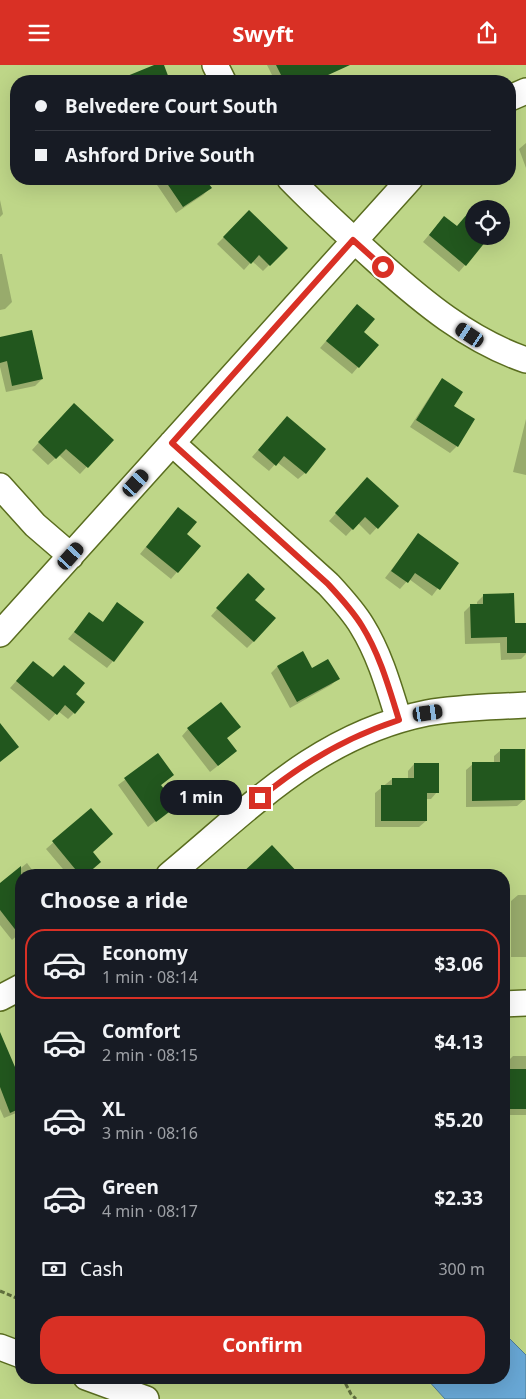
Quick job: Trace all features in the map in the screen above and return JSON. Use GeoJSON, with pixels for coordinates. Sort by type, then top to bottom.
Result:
{"type":"FeatureCollection","features":[{"type":"Feature","properties":{"kind":"street"},"geometry":{"type":"LineString","coordinates":[[296,185],[353,240],[410,290],[446,318],[470,335],[526,360]]}},
{"type":"Feature","properties":{"kind":"street"},"geometry":{"type":"LineString","coordinates":[[0,634],[404,185]]}},
{"type":"Feature","properties":{"kind":"street"},"geometry":{"type":"LineString","coordinates":[[172,443],[328,584],[345,602],[362,625],[376,651],[399,720]]}},
{"type":"Feature","properties":{"kind":"street"},"geometry":{"type":"LineString","coordinates":[[0,486],[35,525],[71,556]]}},
{"type":"Feature","properties":{"kind":"street"},"geometry":{"type":"LineString","coordinates":[[177,869],[275,786],[304,764],[351,738],[399,720],[428,713],[462,708],[526,705]]}},
{"type":"Feature","properties":{"kind":"street"},"geometry":{"type":"LineString","coordinates":[[0,998],[15,990]]}},
{"type":"Feature","properties":{"kind":"street"},"geometry":{"type":"LineString","coordinates":[[510,1004],[526,1003]]}},
{"type":"Feature","properties":{"kind":"street"},"geometry":{"type":"LineString","coordinates":[[0,1347],[15,1353]]}},
{"type":"Feature","properties":{"kind":"street"},"geometry":{"type":"LineString","coordinates":[[105,1384],[146,1399]]}},
{"type":"Feature","properties":{"kind":"path"},"geometry":{"type":"LineString","coordinates":[[0,1291],[15,1297]]}},
{"type":"Feature","properties":{"kind":"path"},"geometry":{"type":"LineString","coordinates":[[345,1384],[350,1394],[356,1399]]}},
{"type":"Feature","properties":{"kind":"water"},"geometry":{"type":"Polygon","coordinates":[[[510,1339],[526,1355],[526,1399],[445,1399],[431,1384],[510,1384],[510,1339]]]}},
{"type":"Feature","properties":{"kind":"building"},"geometry":{"type":"Polygon","coordinates":[[[154,65],[164,65],[168,75],[130,75],[154,65]]]}},
{"type":"Feature","properties":{"kind":"building"},"geometry":{"type":"Polygon","coordinates":[[[276,65],[350,65],[328,75],[281,75],[276,65]]]}},
{"type":"Feature","properties":{"kind":"building"},"geometry":{"type":"Polygon","coordinates":[[[168,185],[210,185],[212,188],[183,207],[168,185]]]}},
{"type":"Feature","properties":{"kind":"building"},"geometry":{"type":"Polygon","coordinates":[[[249,210],[288,248],[270,266],[259,255],[251,264],[223,237],[249,210]]]}},
{"type":"Feature","properties":{"kind":"building"},"geometry":{"type":"Polygon","coordinates":[[[444,216],[457,226],[465,217],[465,245],[483,245],[466,266],[429,235],[444,216]]]}},
{"type":"Feature","properties":{"kind":"building"},"geometry":{"type":"Polygon","coordinates":[[[357,304],[375,319],[364,332],[379,345],[359,368],[326,341],[357,304]]]}},
{"type":"Feature","properties":{"kind":"building"},"geometry":{"type":"Polygon","coordinates":[[[32,330],[43,379],[12,386],[7,361],[0,363],[0,337],[32,330]]]}},
{"type":"Feature","properties":{"kind":"building"},"geometry":{"type":"Polygon","coordinates":[[[442,378],[463,392],[454,406],[475,419],[458,447],[416,420],[442,378]]]}},
{"type":"Feature","properties":{"kind":"building"},"geometry":{"type":"Polygon","coordinates":[[[74,403],[114,440],[88,468],[66,449],[56,459],[38,442],[74,403]]]}},
{"type":"Feature","properties":{"kind":"building"},"geometry":{"type":"Polygon","coordinates":[[[287,416],[326,449],[306,474],[284,456],[276,466],[258,450],[287,416]]]}},
{"type":"Feature","properties":{"kind":"building"},"geometry":{"type":"Polygon","coordinates":[[[367,477],[399,506],[378,529],[365,517],[353,530],[335,513],[367,477]]]}},
{"type":"Feature","properties":{"kind":"building"},"geometry":{"type":"Polygon","coordinates":[[[178,507],[197,522],[187,534],[201,546],[178,573],[146,547],[178,507]]]}},
{"type":"Feature","properties":{"kind":"building"},"geometry":{"type":"Polygon","coordinates":[[[418,533],[459,563],[440,590],[415,573],[408,583],[391,571],[418,533]]]}},
{"type":"Feature","properties":{"kind":"building"},"geometry":{"type":"Polygon","coordinates":[[[248,573],[265,589],[255,600],[276,618],[254,642],[216,608],[248,573]]]}},
{"type":"Feature","properties":{"kind":"building"},"geometry":{"type":"Polygon","coordinates":[[[514,593],[515,623],[526,623],[526,653],[507,653],[507,637],[471,638],[470,604],[483,604],[483,594],[514,593]]]}},
{"type":"Feature","properties":{"kind":"building"},"geometry":{"type":"Polygon","coordinates":[[[117,602],[144,622],[114,662],[74,632],[89,612],[103,622],[117,602]]]}},
{"type":"Feature","properties":{"kind":"building"},"geometry":{"type":"Polygon","coordinates":[[[303,651],[312,668],[328,659],[340,679],[297,702],[277,666],[303,651]]]}},
{"type":"Feature","properties":{"kind":"building"},"geometry":{"type":"Polygon","coordinates":[[[33,661],[53,677],[64,665],[85,683],[76,694],[85,702],[75,714],[65,705],[57,715],[16,681],[33,661]]]}},
{"type":"Feature","properties":{"kind":"building"},"geometry":{"type":"Polygon","coordinates":[[[221,702],[241,727],[227,738],[237,751],[218,766],[187,728],[221,702]]]}},
{"type":"Feature","properties":{"kind":"building"},"geometry":{"type":"Polygon","coordinates":[[[0,723],[19,747],[0,762],[0,723]]]}},
{"type":"Feature","properties":{"kind":"building"},"geometry":{"type":"Polygon","coordinates":[[[500,749],[525,749],[525,800],[472,801],[472,762],[500,762],[500,749]]]}},
{"type":"Feature","properties":{"kind":"building"},"geometry":{"type":"Polygon","coordinates":[[[158,753],[174,775],[161,785],[177,806],[156,822],[124,778],[158,753]]]}},
{"type":"Feature","properties":{"kind":"building"},"geometry":{"type":"Polygon","coordinates":[[[414,763],[439,763],[439,793],[427,793],[427,821],[381,821],[381,785],[392,785],[392,778],[414,778],[414,763]]]}},
{"type":"Feature","properties":{"kind":"building"},"geometry":{"type":"Polygon","coordinates":[[[91,808],[113,834],[93,852],[101,862],[93,869],[75,869],[52,841],[91,808]]]}},
{"type":"Feature","properties":{"kind":"building"},"geometry":{"type":"Polygon","coordinates":[[[272,845],[294,869],[246,869],[272,845]]]}},
{"type":"Feature","properties":{"kind":"building"},"geometry":{"type":"Polygon","coordinates":[[[15,871],[15,929],[0,910],[0,883],[15,871]]]}},
{"type":"Feature","properties":{"kind":"building"},"geometry":{"type":"Polygon","coordinates":[[[0,1032],[15,1067],[15,1111],[10,1113],[0,1087],[0,1032]]]}},
{"type":"Feature","properties":{"kind":"building"},"geometry":{"type":"Polygon","coordinates":[[[510,1069],[526,1069],[526,1109],[510,1109],[510,1069]]]}},
{"type":"Feature","properties":{"kind":"route"},"geometry":{"type":"LineString","coordinates":[[260,798],[304,764],[327,750],[351,738],[399,720],[376,651],[362,625],[345,602],[328,584],[172,443],[353,240],[383,267]]}}]}
